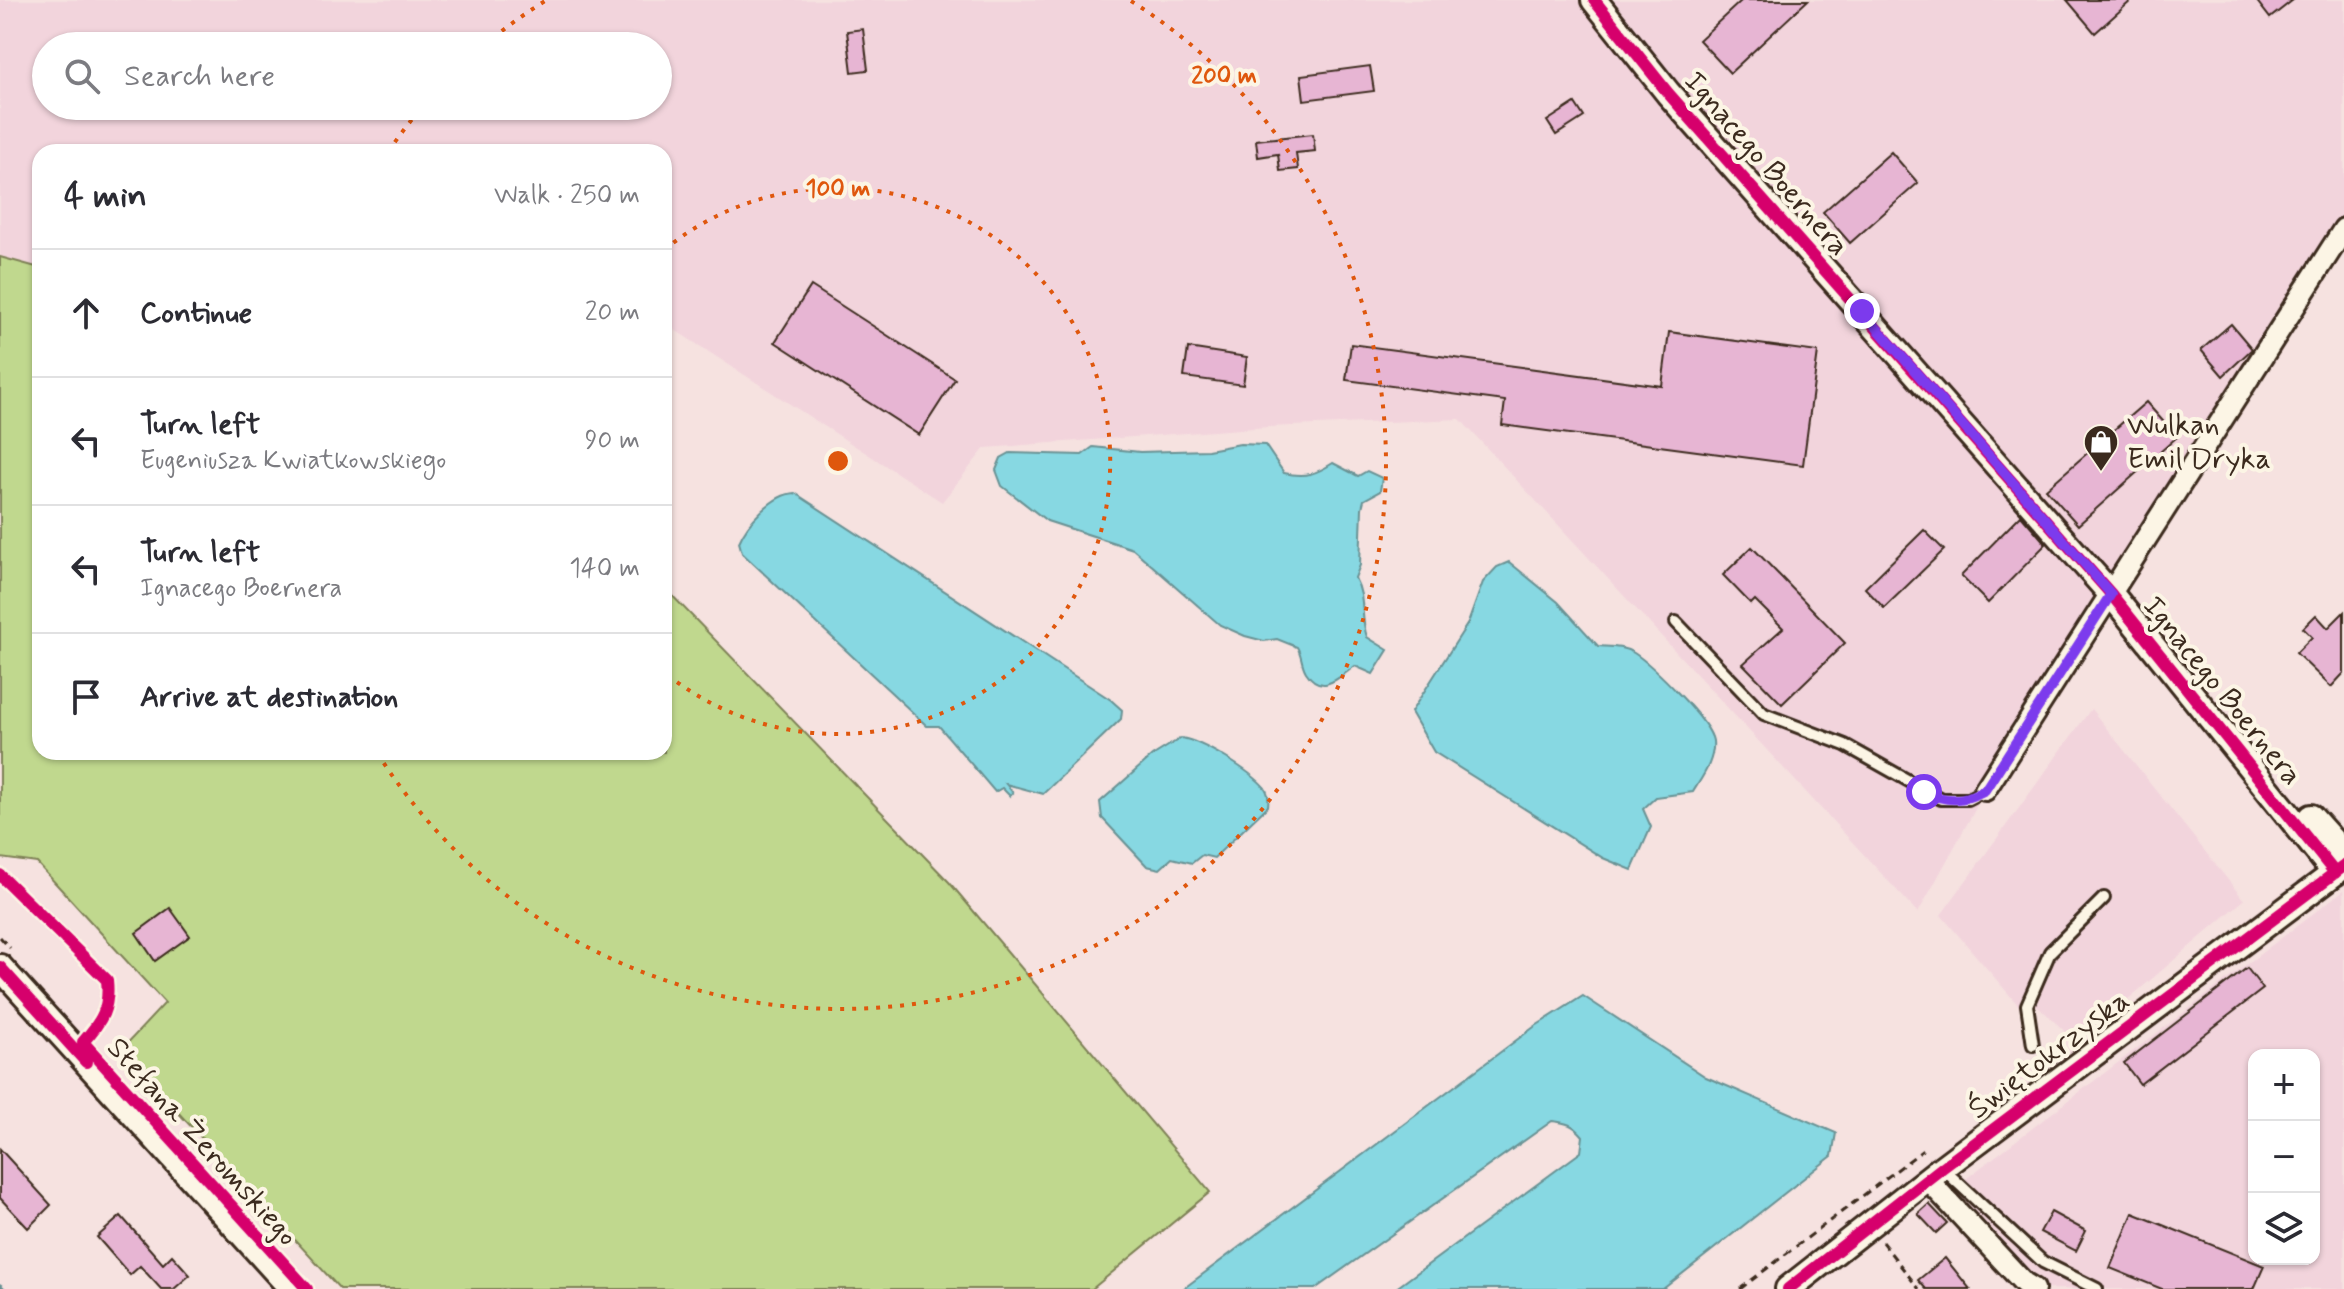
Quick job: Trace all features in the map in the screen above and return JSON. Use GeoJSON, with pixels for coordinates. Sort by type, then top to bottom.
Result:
{"type":"FeatureCollection","features":[{"type":"Feature","properties":{"kind":"street","name":"Ignacego Boernera"},"geometry":{"type":"LineString","coordinates":[[1594,0],[1668,93],[2111,594],[2249,763],[2270,795],[2341,864]]}},
{"type":"Feature","properties":{"kind":"street"},"geometry":{"type":"LineString","coordinates":[[1985,790],[2344,229]]}},
{"type":"Feature","properties":{"kind":"street","name":"Świętokrzyska"},"geometry":{"type":"LineString","coordinates":[[1788,1289],[2341,864]]}},
{"type":"Feature","properties":{"kind":"street","name":"Stefana Żeromskiego"},"geometry":{"type":"LineString","coordinates":[[0,967],[292,1289]]}},
{"type":"Feature","properties":{"kind":"street"},"geometry":{"type":"LineString","coordinates":[[1935,1174],[2024,1283],[2034,1289]]}},
{"type":"Feature","properties":{"kind":"lane"},"geometry":{"type":"LineString","coordinates":[[1676,622],[1764,714],[1845,745],[1941,799],[1968,799],[1985,790]]}},
{"type":"Feature","properties":{"kind":"lane"},"geometry":{"type":"LineString","coordinates":[[2033,1045],[2027,1005],[2050,952],[2104,898]]}},
{"type":"Feature","properties":{"kind":"lane"},"geometry":{"type":"LineString","coordinates":[[1935,1174],[2060,1273],[2097,1289]]}},
{"type":"Feature","properties":{"kind":"path"},"geometry":{"type":"LineString","coordinates":[[1740,1289],[1923,1150]]}},
{"type":"Feature","properties":{"kind":"path"},"geometry":{"type":"LineString","coordinates":[[1870,1226],[1919,1289]]}},
{"type":"Feature","properties":{"kind":"shaded area"},"geometry":{"type":"Polygon","coordinates":[[[0,0],[2344,0],[2344,229],[1994,775],[1918,913],[1460,419],[1268,427],[985,448],[942,502],[672,328],[672,144],[32,144],[32,266],[0,257],[0,0]]]}},
{"type":"Feature","properties":{"kind":"shaded area"},"geometry":{"type":"Polygon","coordinates":[[[2091,709],[2244,900],[2077,1043],[2038,1006],[2019,1006],[1941,915],[2091,709]]]}},
{"type":"Feature","properties":{"kind":"shaded area"},"geometry":{"type":"Polygon","coordinates":[[[2344,890],[2344,1289],[2046,1289],[2035,1282],[1950,1191],[2344,890]]]}},
{"type":"Feature","properties":{"kind":"green space"},"geometry":{"type":"Polygon","coordinates":[[[0,257],[32,266],[32,760],[672,760],[672,595],[949,882],[1210,1192],[1092,1289],[340,1289],[121,1050],[165,1003],[37,863],[0,858],[0,257]]]}},
{"type":"Feature","properties":{"kind":"water"},"geometry":{"type":"Polygon","coordinates":[[[1240,444],[1265,445],[1284,473],[1310,474],[1333,463],[1358,476],[1367,471],[1382,478],[1380,491],[1364,500],[1360,565],[1355,578],[1361,593],[1367,637],[1388,650],[1373,674],[1355,666],[1337,679],[1318,683],[1306,672],[1297,647],[1277,639],[1264,641],[1245,636],[1220,625],[1133,549],[1047,521],[1002,486],[996,470],[1001,458],[1010,453],[1082,455],[1093,447],[1140,452],[1208,450],[1240,444]]]}},
{"type":"Feature","properties":{"kind":"water"},"geometry":{"type":"Polygon","coordinates":[[[795,493],[1111,700],[1122,710],[1121,719],[1043,794],[1006,784],[1013,793],[1010,796],[1002,788],[995,792],[939,726],[927,726],[742,553],[739,542],[754,518],[778,498],[795,493]]]}},
{"type":"Feature","properties":{"kind":"water"},"geometry":{"type":"Polygon","coordinates":[[[1509,562],[1558,602],[1598,646],[1625,649],[1642,659],[1702,720],[1713,741],[1707,768],[1693,792],[1656,797],[1643,809],[1651,827],[1632,870],[1603,858],[1434,752],[1411,712],[1468,623],[1483,582],[1497,567],[1509,562]]]}},
{"type":"Feature","properties":{"kind":"water"},"geometry":{"type":"Polygon","coordinates":[[[1181,738],[1213,751],[1249,773],[1266,790],[1268,806],[1214,858],[1202,855],[1192,863],[1172,858],[1160,869],[1147,866],[1102,818],[1100,802],[1152,756],[1181,738]]]}},
{"type":"Feature","properties":{"kind":"water"},"geometry":{"type":"Polygon","coordinates":[[[1583,996],[1706,1077],[1836,1133],[1832,1156],[1663,1289],[1395,1289],[1581,1152],[1583,1136],[1569,1125],[1552,1121],[1315,1289],[1183,1289],[1534,1027],[1583,996]]]}},
{"type":"Feature","properties":{"kind":"building"},"geometry":{"type":"Polygon","coordinates":[[[1742,0],[1808,0],[1730,73],[1699,40],[1742,0]]]}},
{"type":"Feature","properties":{"kind":"building"},"geometry":{"type":"Polygon","coordinates":[[[2067,0],[2132,0],[2095,33],[2067,0]]]}},
{"type":"Feature","properties":{"kind":"building"},"geometry":{"type":"Polygon","coordinates":[[[2256,0],[2293,0],[2270,18],[2256,0]]]}},
{"type":"Feature","properties":{"kind":"building"},"geometry":{"type":"Polygon","coordinates":[[[863,29],[868,70],[852,72],[847,31],[863,29]]]}},
{"type":"Feature","properties":{"kind":"building"},"geometry":{"type":"Polygon","coordinates":[[[1370,66],[1374,91],[1304,100],[1301,75],[1370,66]]]}},
{"type":"Feature","properties":{"kind":"building"},"geometry":{"type":"Polygon","coordinates":[[[1575,103],[1584,117],[1556,135],[1547,121],[1575,103]]]}},
{"type":"Feature","properties":{"kind":"building"},"geometry":{"type":"Polygon","coordinates":[[[1313,134],[1315,151],[1296,153],[1298,169],[1280,171],[1278,154],[1258,157],[1256,140],[1313,134]]]}},
{"type":"Feature","properties":{"kind":"building"},"geometry":{"type":"Polygon","coordinates":[[[1891,152],[1918,183],[1850,243],[1823,212],[1891,152]]]}},
{"type":"Feature","properties":{"kind":"building"},"geometry":{"type":"Polygon","coordinates":[[[811,286],[955,379],[919,435],[775,342],[811,286]]]}},
{"type":"Feature","properties":{"kind":"building"},"geometry":{"type":"Polygon","coordinates":[[[2231,324],[2252,349],[2223,376],[2201,350],[2231,324]]]}},
{"type":"Feature","properties":{"kind":"building"},"geometry":{"type":"Polygon","coordinates":[[[1669,332],[1818,352],[1803,465],[1502,425],[1505,401],[1346,380],[1351,344],[1662,386],[1669,332]]]}},
{"type":"Feature","properties":{"kind":"building"},"geometry":{"type":"Polygon","coordinates":[[[1188,348],[1247,357],[1243,385],[1184,377],[1188,348]]]}},
{"type":"Feature","properties":{"kind":"building","name":"Wulkan Emil Dryka"},"geometry":{"type":"Polygon","coordinates":[[[2146,402],[2177,437],[2078,525],[2046,489],[2146,402]]]}},
{"type":"Feature","properties":{"kind":"building"},"geometry":{"type":"Polygon","coordinates":[[[2021,515],[2046,544],[1988,603],[1961,576],[2021,515]]]}},
{"type":"Feature","properties":{"kind":"building"},"geometry":{"type":"Polygon","coordinates":[[[1924,530],[1944,550],[1884,608],[1865,588],[1924,530]]]}},
{"type":"Feature","properties":{"kind":"building"},"geometry":{"type":"Polygon","coordinates":[[[1752,547],[1845,643],[1782,704],[1743,664],[1783,628],[1755,600],[1751,604],[1723,575],[1752,547]]]}},
{"type":"Feature","properties":{"kind":"building"},"geometry":{"type":"Polygon","coordinates":[[[2344,612],[2344,673],[2331,687],[2296,653],[2312,637],[2303,628],[2316,615],[2328,628],[2344,612]]]}},
{"type":"Feature","properties":{"kind":"building"},"geometry":{"type":"Polygon","coordinates":[[[170,908],[190,936],[155,961],[136,933],[170,908]]]}},
{"type":"Feature","properties":{"kind":"building"},"geometry":{"type":"Polygon","coordinates":[[[2247,968],[2263,989],[2140,1084],[2124,1063],[2247,968]]]}},
{"type":"Feature","properties":{"kind":"building"},"geometry":{"type":"Polygon","coordinates":[[[0,1149],[51,1205],[28,1228],[0,1198],[0,1149]]]}},
{"type":"Feature","properties":{"kind":"building"},"geometry":{"type":"Polygon","coordinates":[[[1929,1204],[1947,1223],[1936,1233],[1918,1214],[1929,1204]]]}},
{"type":"Feature","properties":{"kind":"building"},"geometry":{"type":"Polygon","coordinates":[[[2051,1212],[2086,1231],[2076,1251],[2040,1232],[2051,1212]]]}},
{"type":"Feature","properties":{"kind":"building"},"geometry":{"type":"Polygon","coordinates":[[[2133,1213],[2248,1260],[2248,1265],[2264,1266],[2254,1289],[2162,1289],[2110,1268],[2133,1213]]]}},
{"type":"Feature","properties":{"kind":"building"},"geometry":{"type":"Polygon","coordinates":[[[121,1216],[163,1264],[172,1255],[190,1275],[174,1289],[161,1289],[140,1266],[130,1275],[97,1237],[121,1216]]]}},
{"type":"Feature","properties":{"kind":"building"},"geometry":{"type":"Polygon","coordinates":[[[1945,1258],[1970,1289],[1926,1289],[1918,1280],[1945,1258]]]}},
{"type":"Feature","properties":{"kind":"waterway"},"geometry":{"type":"LineString","coordinates":[[0,1286],[3,1289]]}},
{"type":"Feature","properties":{"kind":"cycle path"},"geometry":{"type":"LineString","coordinates":[[1594,0],[1668,93],[2111,594],[2335,873]]}},
{"type":"Feature","properties":{"kind":"cycle path"},"geometry":{"type":"LineString","coordinates":[[1788,1289],[1942,1168],[2344,866]]}},
{"type":"Feature","properties":{"kind":"cycle path"},"geometry":{"type":"LineString","coordinates":[[0,875],[107,980],[103,1014],[83,1042],[307,1289]]}},
{"type":"Feature","properties":{"kind":"cycle path"},"geometry":{"type":"LineString","coordinates":[[0,967],[86,1062]]}},
{"type":"Feature","properties":{"kind":"place","name":"Wulkan Emil Dryka"},"geometry":{"type":"Point","coordinates":[2101,473]}},
{"type":"Feature","properties":{"kind":"route"},"geometry":{"type":"LineString","coordinates":[[1862,311],[2111,594],[2092,628],[1985,790],[1968,799],[1953,800],[1924,792]]}}]}
